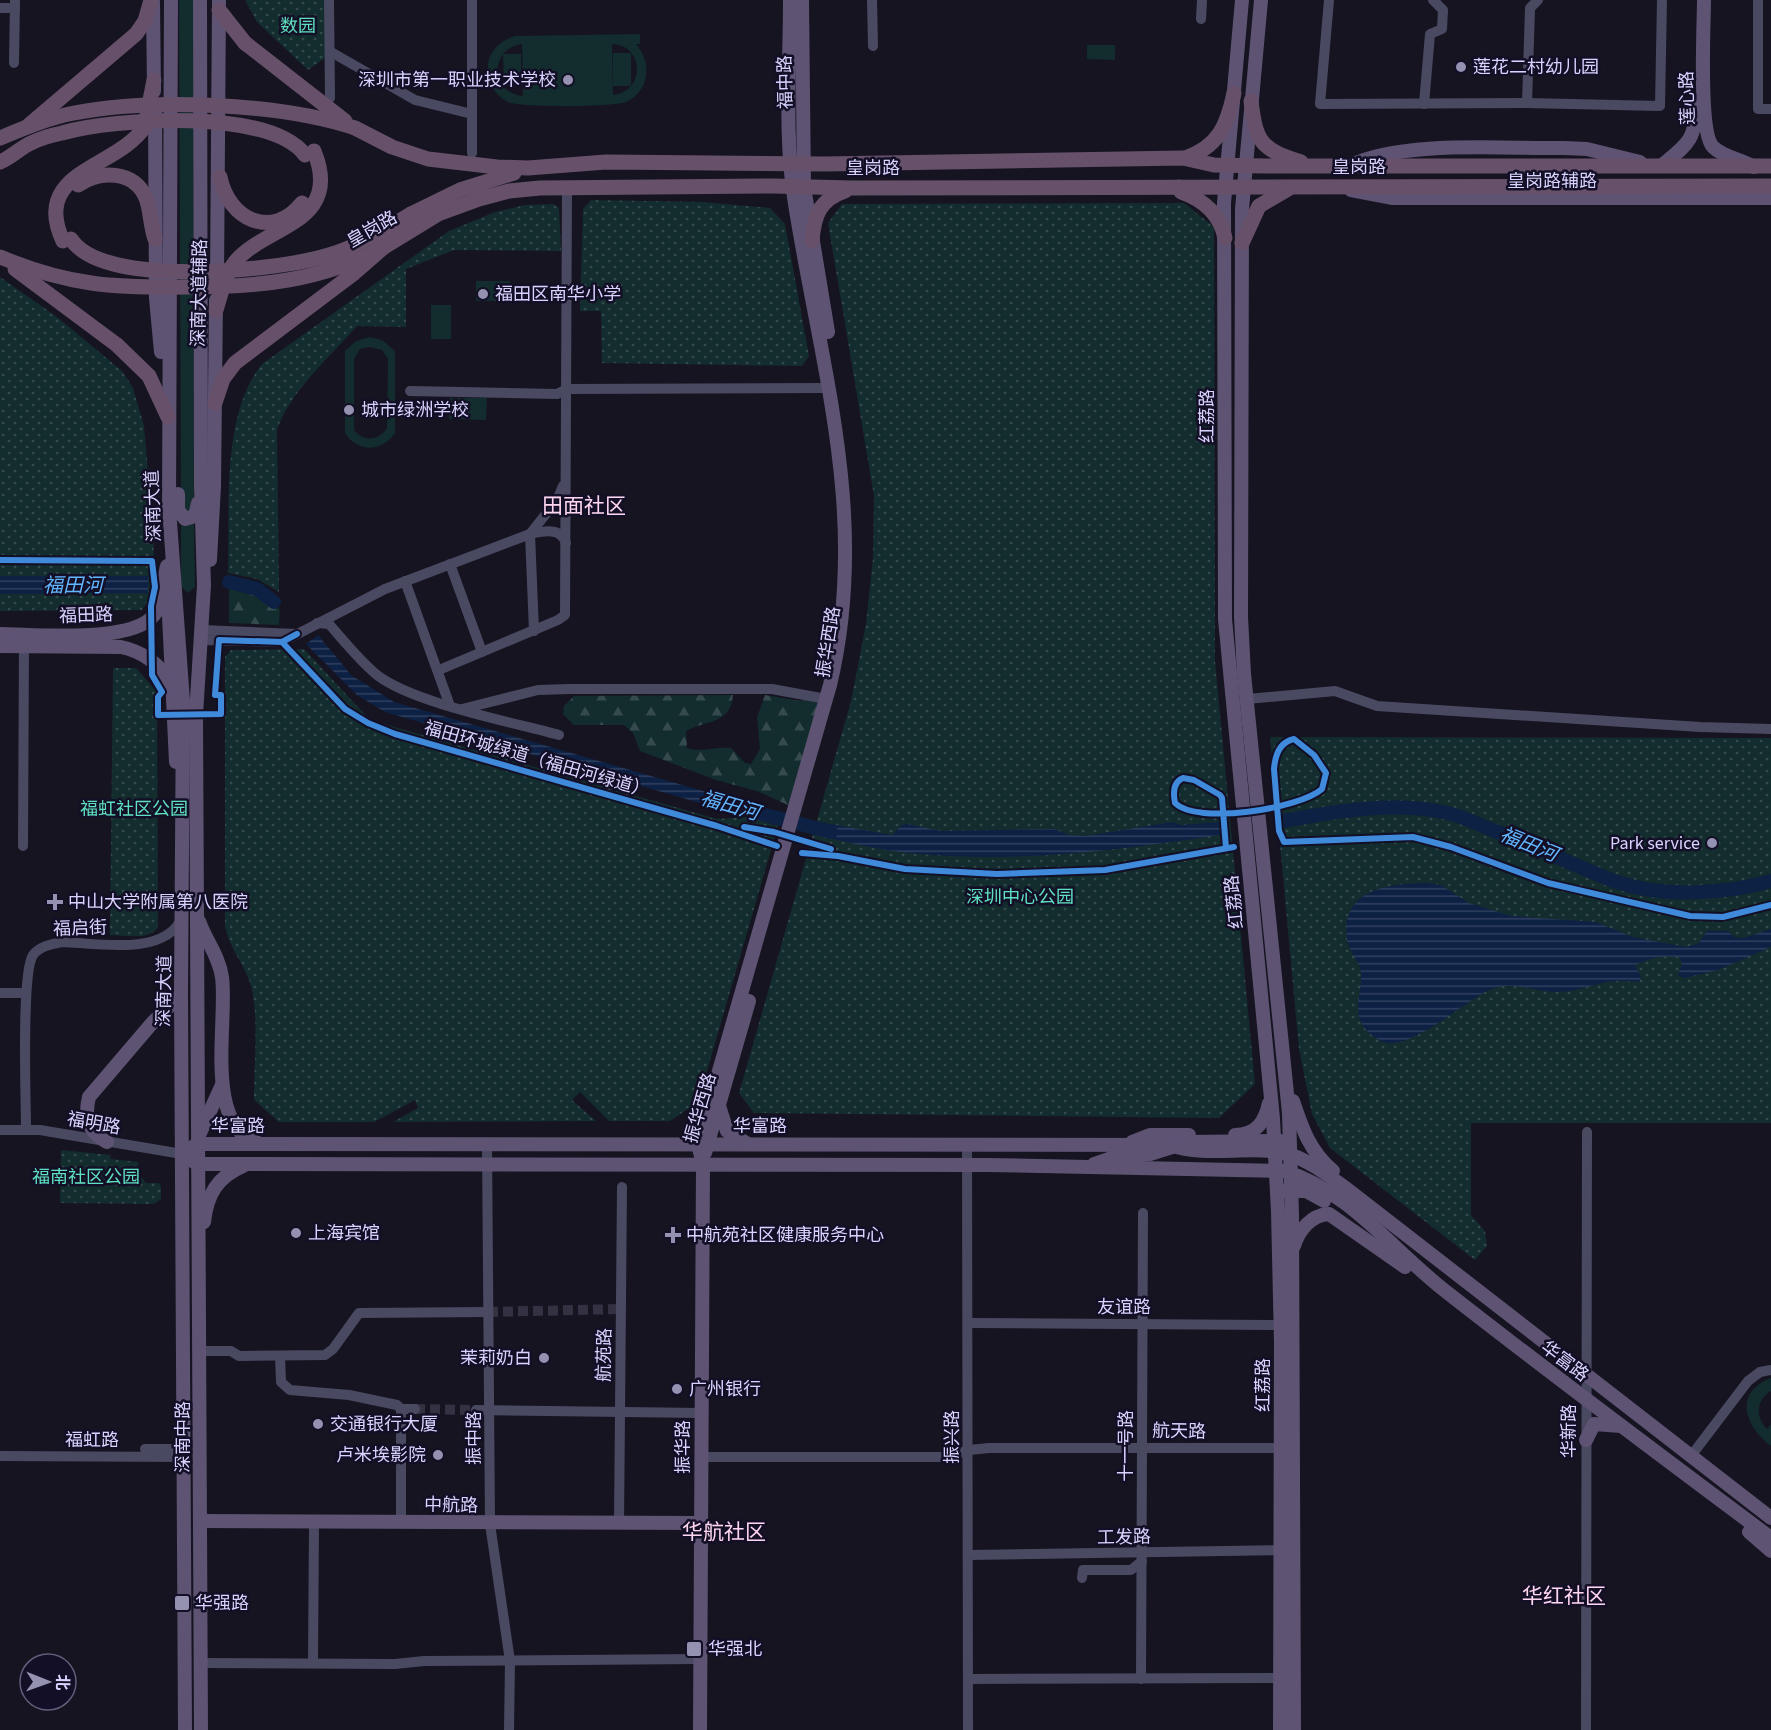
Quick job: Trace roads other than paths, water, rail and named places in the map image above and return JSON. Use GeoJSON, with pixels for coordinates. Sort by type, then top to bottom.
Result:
{"type":"FeatureCollection","features":[{"type":"Feature","properties":{"kind":"highway"},"geometry":{"type":"LineString","coordinates":[[29,125],[85,79],[141,28],[152,0]]}},
{"type":"Feature","properties":{"kind":"highway"},"geometry":{"type":"LineString","coordinates":[[219,5],[245,43],[355,128]]}},
{"type":"Feature","properties":{"kind":"highway"},"geometry":{"type":"LineString","coordinates":[[154,80],[145,126],[141,132],[125,146],[75,177],[60,195],[56,218],[73,257],[89,267],[162,287]]}},
{"type":"Feature","properties":{"kind":"highway"},"geometry":{"type":"LineString","coordinates":[[1183,158],[1203,152],[1217,137],[1228,117],[1234,93]]}},
{"type":"Feature","properties":{"kind":"highway"},"geometry":{"type":"LineString","coordinates":[[1251,101],[1257,135],[1263,145],[1280,155],[1312,166]]}},
{"type":"Feature","properties":{"kind":"highway"},"geometry":{"type":"LineString","coordinates":[[216,309],[227,276],[235,262],[300,220],[311,206],[319,183],[319,167],[309,153],[304,139],[292,130],[223,105]]}},
{"type":"Feature","properties":{"kind":"highway","name":"皇岗路"},"geometry":{"type":"LineString","coordinates":[[0,138],[29,125],[105,109],[223,105],[291,113],[355,128],[412,154],[461,165],[528,168],[606,162],[1183,158],[1227,165],[1312,166],[1764,164]]}},
{"type":"Feature","properties":{"kind":"highway"},"geometry":{"type":"LineString","coordinates":[[0,162],[32,143],[62,133],[98,125],[146,122],[207,123],[260,129],[286,138],[309,153]]}},
{"type":"Feature","properties":{"kind":"highway"},"geometry":{"type":"LineString","coordinates":[[220,177],[228,201],[243,216],[258,221],[281,219],[299,207],[307,194],[310,170],[309,153]]}},
{"type":"Feature","properties":{"kind":"highway"},"geometry":{"type":"LineString","coordinates":[[155,239],[142,190],[129,180],[112,174],[87,179],[68,196],[64,214],[67,240],[87,256],[136,268],[189,272],[253,269],[303,262],[333,254],[373,237],[411,214],[460,190],[528,168]]}},
{"type":"Feature","properties":{"kind":"highway"},"geometry":{"type":"LineString","coordinates":[[1171,186],[1180,187],[1181,192],[1208,206],[1220,222],[1225,238]]}},
{"type":"Feature","properties":{"kind":"highway"},"geometry":{"type":"LineString","coordinates":[[1242,243],[1259,206],[1294,186]]}},
{"type":"Feature","properties":{"kind":"highway","name":"皇岗路"},"geometry":{"type":"LineString","coordinates":[[0,258],[39,272],[85,283],[137,289],[236,286],[298,279],[344,266],[384,247],[438,214],[487,197],[523,189],[1771,186]]}},
{"type":"Feature","properties":{"kind":"highway"},"geometry":{"type":"LineString","coordinates":[[812,241],[813,225],[820,206],[830,197],[852,188]]}},
{"type":"Feature","properties":{"kind":"highway"},"geometry":{"type":"LineString","coordinates":[[215,403],[225,374],[241,358],[353,274],[384,247]]}},
{"type":"Feature","properties":{"kind":"highway"},"geometry":{"type":"LineString","coordinates":[[0,258],[117,345],[149,376],[168,417]]}},
{"type":"Feature","properties":{"kind":"main road","name":"深南大道辅路"},"geometry":{"type":"LineString","coordinates":[[152,0],[156,298],[168,417]]}},
{"type":"Feature","properties":{"kind":"main road","name":"深南大道"},"geometry":{"type":"LineString","coordinates":[[171,0],[168,417],[171,543],[183,701],[183,787],[190,912],[197,1144]]}},
{"type":"Feature","properties":{"kind":"main road","name":"深南大道"},"geometry":{"type":"LineString","coordinates":[[182,1154],[181,995],[190,912],[196,694],[204,585],[201,485],[200,0]]}},
{"type":"Feature","properties":{"kind":"main road","name":"福中路"},"geometry":{"type":"LineString","coordinates":[[790,0],[797,162]]}},
{"type":"Feature","properties":{"kind":"main road","name":"福中路"},"geometry":{"type":"LineString","coordinates":[[797,162],[802,0]]}},
{"type":"Feature","properties":{"kind":"main road","name":"红荔路"},"geometry":{"type":"LineString","coordinates":[[1242,0],[1226,186],[1226,631],[1275,1147],[1280,1325],[1280,1730]]}},
{"type":"Feature","properties":{"kind":"main road","name":"红荔路"},"geometry":{"type":"LineString","coordinates":[[1261,0],[1243,186],[1241,617],[1290,1138],[1294,1730]]}},
{"type":"Feature","properties":{"kind":"main road","name":"莲心路"},"geometry":{"type":"LineString","coordinates":[[1657,166],[1681,151],[1693,136],[1696,0]]}},
{"type":"Feature","properties":{"kind":"main road","name":"莲心路"},"geometry":{"type":"LineString","coordinates":[[1704,0],[1706,131],[1712,146],[1719,151],[1764,164]]}},
{"type":"Feature","properties":{"kind":"main road","name":"深南大道辅路"},"geometry":{"type":"LineString","coordinates":[[204,585],[212,548],[216,309],[223,105],[219,5]]}},
{"type":"Feature","properties":{"kind":"main road"},"geometry":{"type":"LineString","coordinates":[[202,232],[223,105]]}},
{"type":"Feature","properties":{"kind":"main road","name":"振华西路"},"geometry":{"type":"LineString","coordinates":[[703,1144],[719,1104],[790,844],[841,634],[847,548],[843,479],[798,187],[797,162]]}},
{"type":"Feature","properties":{"kind":"main road","name":"皇岗路辅路"},"geometry":{"type":"LineString","coordinates":[[1335,186],[1383,198],[1771,198]]}},
{"type":"Feature","properties":{"kind":"main road","name":"振华西路"},"geometry":{"type":"LineString","coordinates":[[798,187],[812,241],[851,470],[856,547],[851,617],[844,665],[802,799]]}},
{"type":"Feature","properties":{"kind":"main road"},"geometry":{"type":"LineString","coordinates":[[169,454],[178,478],[178,510],[181,517],[191,519],[195,516],[201,485]]}},
{"type":"Feature","properties":{"kind":"main road"},"geometry":{"type":"LineString","coordinates":[[171,543],[167,566],[171,685],[175,755],[183,787]]}},
{"type":"Feature","properties":{"kind":"main road","name":"福田路"},"geometry":{"type":"LineString","coordinates":[[0,646],[24,640],[115,633],[138,626],[151,618],[158,609],[167,566]]}},
{"type":"Feature","properties":{"kind":"main road","name":"福田路"},"geometry":{"type":"LineString","coordinates":[[0,634],[24,640],[129,649],[139,652],[163,670],[171,685]]}},
{"type":"Feature","properties":{"kind":"main road","name":"振华西路"},"geometry":{"type":"LineString","coordinates":[[703,1164],[703,1144],[790,844]]}},
{"type":"Feature","properties":{"kind":"main road"},"geometry":{"type":"LineString","coordinates":[[190,912],[222,974],[223,1084],[231,1119],[241,1133],[260,1144]]}},
{"type":"Feature","properties":{"kind":"main road"},"geometry":{"type":"LineString","coordinates":[[108,1142],[95,1134],[88,1124],[89,1097],[153,1022],[181,995]]}},
{"type":"Feature","properties":{"kind":"main road"},"geometry":{"type":"LineString","coordinates":[[1285,1077],[1308,1142],[1347,1189]]}},
{"type":"Feature","properties":{"kind":"main road"},"geometry":{"type":"LineString","coordinates":[[197,1144],[203,1125],[223,1084]]}},
{"type":"Feature","properties":{"kind":"main road"},"geometry":{"type":"LineString","coordinates":[[1127,1145],[1150,1135],[1249,1134],[1263,1121],[1271,1095]]}},
{"type":"Feature","properties":{"kind":"main road"},"geometry":{"type":"LineString","coordinates":[[719,1104],[720,1114],[727,1131],[739,1141],[748,1144]]}},
{"type":"Feature","properties":{"kind":"main road","name":"华富路"},"geometry":{"type":"LineString","coordinates":[[182,1154],[197,1144],[1170,1145],[1198,1152],[1275,1147],[1290,1138]]}},
{"type":"Feature","properties":{"kind":"main road","name":"深南中路"},"geometry":{"type":"LineString","coordinates":[[197,1144],[197,1244],[201,1351],[201,1730]]}},
{"type":"Feature","properties":{"kind":"main road","name":"华富路"},"geometry":{"type":"LineString","coordinates":[[1087,1167],[1117,1156],[1157,1152],[1170,1145]]}},
{"type":"Feature","properties":{"kind":"main road","name":"华富路"},"geometry":{"type":"LineString","coordinates":[[1275,1147],[1315,1167],[1347,1189],[1771,1518]]}},
{"type":"Feature","properties":{"kind":"main road"},"geometry":{"type":"LineString","coordinates":[[182,1154],[197,1164]]}},
{"type":"Feature","properties":{"kind":"main road","name":"深南中路"},"geometry":{"type":"LineString","coordinates":[[182,1154],[185,1730]]}},
{"type":"Feature","properties":{"kind":"main road","name":"华富路"},"geometry":{"type":"LineString","coordinates":[[197,1164],[967,1165],[1276,1170],[1291,1173],[1321,1188],[1385,1237],[1436,1268],[1458,1277]]}},
{"type":"Feature","properties":{"kind":"main road"},"geometry":{"type":"LineString","coordinates":[[197,1244],[208,1198],[215,1186],[229,1173],[254,1164]]}},
{"type":"Feature","properties":{"kind":"main road","name":"振华路"},"geometry":{"type":"LineString","coordinates":[[700,1730],[703,1164]]}},
{"type":"Feature","properties":{"kind":"main road"},"geometry":{"type":"LineString","coordinates":[[1277,1193],[1291,1189]]}},
{"type":"Feature","properties":{"kind":"main road","name":"华富路"},"geometry":{"type":"LineString","coordinates":[[1291,1189],[1314,1194],[1361,1228],[1385,1237],[1401,1255],[1441,1288],[1771,1538]]}},
{"type":"Feature","properties":{"kind":"main road"},"geometry":{"type":"LineString","coordinates":[[1292,1250],[1296,1239],[1308,1222],[1329,1214],[1409,1270],[1441,1288]]}},
{"type":"Feature","properties":{"kind":"main road"},"geometry":{"type":"LineString","coordinates":[[1586,1440],[1594,1424],[1616,1422],[1624,1403]]}},
{"type":"Feature","properties":{"kind":"main road","name":"华富路"},"geometry":{"type":"LineString","coordinates":[[1738,1493],[1771,1509]]}},
{"type":"Feature","properties":{"kind":"main road","name":"华富路"},"geometry":{"type":"LineString","coordinates":[[1729,1507],[1751,1533],[1771,1551]]}},
{"type":"Feature","properties":{"kind":"main road","name":"中航路"},"geometry":{"type":"LineString","coordinates":[[201,1521],[490,1524],[700,1523]]}},
{"type":"Feature","properties":{"kind":"street"},"geometry":{"type":"LineString","coordinates":[[329,0],[330,98]]}},
{"type":"Feature","properties":{"kind":"street"},"geometry":{"type":"LineString","coordinates":[[472,0],[472,153]]}},
{"type":"Feature","properties":{"kind":"street"},"geometry":{"type":"LineString","coordinates":[[872,0],[873,46]]}},
{"type":"Feature","properties":{"kind":"street"},"geometry":{"type":"LineString","coordinates":[[1201,20],[1202,0]]}},
{"type":"Feature","properties":{"kind":"street"},"geometry":{"type":"LineString","coordinates":[[1329,0],[1320,104],[1527,103],[1660,106],[1662,0]]}},
{"type":"Feature","properties":{"kind":"street"},"geometry":{"type":"LineString","coordinates":[[1424,104],[1430,34],[1442,29],[1443,10],[1433,0]]}},
{"type":"Feature","properties":{"kind":"street"},"geometry":{"type":"LineString","coordinates":[[1527,103],[1530,8],[1538,0]]}},
{"type":"Feature","properties":{"kind":"street"},"geometry":{"type":"LineString","coordinates":[[1758,0],[1758,109],[1771,109]]}},
{"type":"Feature","properties":{"kind":"street"},"geometry":{"type":"LineString","coordinates":[[0,8],[15,4],[14,63]]}},
{"type":"Feature","properties":{"kind":"street"},"geometry":{"type":"LineString","coordinates":[[331,52],[415,100],[472,114]]}},
{"type":"Feature","properties":{"kind":"street"},"geometry":{"type":"LineString","coordinates":[[439,670],[534,631],[565,615],[567,188]]}},
{"type":"Feature","properties":{"kind":"street"},"geometry":{"type":"LineString","coordinates":[[410,391],[557,394],[567,389],[828,388]]}},
{"type":"Feature","properties":{"kind":"street"},"geometry":{"type":"LineString","coordinates":[[534,631],[530,534],[561,493],[565,477]]}},
{"type":"Feature","properties":{"kind":"street"},"geometry":{"type":"LineString","coordinates":[[547,513],[553,510],[560,511],[566,519]]}},
{"type":"Feature","properties":{"kind":"street"},"geometry":{"type":"LineString","coordinates":[[547,513],[545,523],[548,529],[562,535],[567,543]]}},
{"type":"Feature","properties":{"kind":"street"},"geometry":{"type":"LineString","coordinates":[[202,635],[288,636],[405,581],[530,534],[555,532],[563,528],[566,519]]}},
{"type":"Feature","properties":{"kind":"street"},"geometry":{"type":"LineString","coordinates":[[450,564],[482,652]]}},
{"type":"Feature","properties":{"kind":"street"},"geometry":{"type":"LineString","coordinates":[[405,581],[439,670],[450,706]]}},
{"type":"Feature","properties":{"kind":"street"},"geometry":{"type":"LineString","coordinates":[[317,623],[329,624],[378,676],[394,685],[450,706],[559,735]]}},
{"type":"Feature","properties":{"kind":"street"},"geometry":{"type":"LineString","coordinates":[[23,846],[24,640]]}},
{"type":"Feature","properties":{"kind":"street"},"geometry":{"type":"LineString","coordinates":[[462,709],[538,690],[569,689],[772,689],[826,699]]}},
{"type":"Feature","properties":{"kind":"street"},"geometry":{"type":"LineString","coordinates":[[1247,699],[1335,691],[1377,706],[1771,729]]}},
{"type":"Feature","properties":{"kind":"street","name":"福启街"},"geometry":{"type":"LineString","coordinates":[[26,1129],[26,993],[31,961],[38,951],[47,945],[62,942],[152,943],[174,930],[190,912]]}},
{"type":"Feature","properties":{"kind":"street"},"geometry":{"type":"LineString","coordinates":[[0,993],[26,993]]}},
{"type":"Feature","properties":{"kind":"street","name":"福明路"},"geometry":{"type":"LineString","coordinates":[[0,1130],[26,1129],[182,1154]]}},
{"type":"Feature","properties":{"kind":"street","name":"华新路"},"geometry":{"type":"LineString","coordinates":[[1586,1730],[1587,1132]]}},
{"type":"Feature","properties":{"kind":"street","name":"振中路"},"geometry":{"type":"LineString","coordinates":[[487,1144],[491,1410],[490,1524],[510,1661],[509,1730]]}},
{"type":"Feature","properties":{"kind":"street","name":"振兴路"},"geometry":{"type":"LineString","coordinates":[[967,1144],[968,1730]]}},
{"type":"Feature","properties":{"kind":"street","name":"航苑路"},"geometry":{"type":"LineString","coordinates":[[619,1524],[622,1187]]}},
{"type":"Feature","properties":{"kind":"street","name":"十一号路"},"geometry":{"type":"LineString","coordinates":[[1141,1679],[1143,1213]]}},
{"type":"Feature","properties":{"kind":"street"},"geometry":{"type":"LineString","coordinates":[[201,1351],[231,1351],[239,1356],[329,1353],[359,1313],[488,1311]]}},
{"type":"Feature","properties":{"kind":"street","name":"友谊路"},"geometry":{"type":"LineString","coordinates":[[969,1323],[1280,1325]]}},
{"type":"Feature","properties":{"kind":"street"},"geometry":{"type":"LineString","coordinates":[[280,1356],[281,1382],[290,1390],[357,1396],[398,1405],[401,1409],[401,1522]]}},
{"type":"Feature","properties":{"kind":"street"},"geometry":{"type":"LineString","coordinates":[[1691,1456],[1748,1381],[1760,1372],[1771,1370]]}},
{"type":"Feature","properties":{"kind":"street"},"geometry":{"type":"LineString","coordinates":[[401,1409],[415,1409]]}},
{"type":"Feature","properties":{"kind":"street"},"geometry":{"type":"LineString","coordinates":[[476,1410],[701,1413]]}},
{"type":"Feature","properties":{"kind":"street","name":"航天路"},"geometry":{"type":"LineString","coordinates":[[969,1450],[1142,1447],[1281,1448]]}},
{"type":"Feature","properties":{"kind":"street","name":"福虹路"},"geometry":{"type":"LineString","coordinates":[[0,1449],[184,1453]]}},
{"type":"Feature","properties":{"kind":"street"},"geometry":{"type":"LineString","coordinates":[[701,1457],[949,1457],[969,1450]]}},
{"type":"Feature","properties":{"kind":"street","name":"福虹路"},"geometry":{"type":"LineString","coordinates":[[0,1456],[184,1453]]}},
{"type":"Feature","properties":{"kind":"street"},"geometry":{"type":"LineString","coordinates":[[313,1662],[314,1522]]}},
{"type":"Feature","properties":{"kind":"street","name":"工发路"},"geometry":{"type":"LineString","coordinates":[[969,1555],[1142,1557],[1280,1550]]}},
{"type":"Feature","properties":{"kind":"street"},"geometry":{"type":"LineString","coordinates":[[1082,1578],[1083,1570],[1131,1570],[1142,1557]]}},
{"type":"Feature","properties":{"kind":"street"},"geometry":{"type":"LineString","coordinates":[[201,1663],[700,1659]]}},
{"type":"Feature","properties":{"kind":"street"},"geometry":{"type":"LineString","coordinates":[[968,1679],[1280,1678]]}},
{"type":"Feature","properties":{"kind":"water"},"geometry":{"type":"Polygon","coordinates":[[[0,576],[148,576],[148,593],[0,594],[0,576]]]}},
{"type":"Feature","properties":{"kind":"water"},"geometry":{"type":"Polygon","coordinates":[[[318,635],[351,675],[394,702],[780,813],[776,825],[385,712],[357,695],[306,644],[318,635]]]}},
{"type":"Feature","properties":{"kind":"water"},"geometry":{"type":"Polygon","coordinates":[[[814,821],[892,835],[902,825],[907,824],[941,831],[1055,829],[1068,835],[1086,836],[1172,822],[1181,825],[1219,822],[1220,835],[1070,854],[957,856],[891,851],[811,834],[814,821]]]}},
{"type":"Feature","properties":{"kind":"water"},"geometry":{"type":"Polygon","coordinates":[[[1426,883],[1441,885],[1469,903],[1511,916],[1596,922],[1633,937],[1686,947],[1698,944],[1707,931],[1728,931],[1734,937],[1743,938],[1771,929],[1771,947],[1718,970],[1684,978],[1678,975],[1682,963],[1679,957],[1667,956],[1635,965],[1641,977],[1639,982],[1609,982],[1558,992],[1514,986],[1496,988],[1487,991],[1411,1038],[1387,1043],[1370,1034],[1362,1025],[1359,1017],[1361,972],[1348,943],[1347,922],[1352,909],[1370,892],[1397,885],[1426,883]]]}},
{"type":"Feature","properties":{"kind":"waterway","name":"福田河"},"geometry":{"type":"LineString","coordinates":[[229,582],[257,589],[274,602]]}},
{"type":"Feature","properties":{"kind":"waterway","name":"福田河"},"geometry":{"type":"LineString","coordinates":[[1284,821],[1366,809],[1428,809],[1460,817],[1602,876],[1635,887],[1694,892],[1734,889],[1771,881]]}},
{"type":"Feature","properties":{"kind":"waterway","name":"福田河"},"geometry":{"type":"LineString","coordinates":[[762,814],[831,832]]}},
{"type":"Feature","properties":{"kind":"tunnel"},"geometry":{"type":"LineString","coordinates":[[488,1312],[620,1309]]}},
{"type":"Feature","properties":{"kind":"tunnel"},"geometry":{"type":"LineString","coordinates":[[415,1409],[476,1410]]}},
{"type":"Feature","properties":{"kind":"place","name":"莲花二村幼儿园"},"geometry":{"type":"Point","coordinates":[1461,67]}},
{"type":"Feature","properties":{"kind":"place","name":"深圳市第一职业技术学校"},"geometry":{"type":"Point","coordinates":[568,80]}},
{"type":"Feature","properties":{"kind":"place","name":"福田区南华小学"},"geometry":{"type":"Point","coordinates":[483,294]}},
{"type":"Feature","properties":{"kind":"place","name":"城市绿洲学校"},"geometry":{"type":"Point","coordinates":[349,410]}},
{"type":"Feature","properties":{"kind":"place","name":"Park service"},"geometry":{"type":"Point","coordinates":[1712,843]}},
{"type":"Feature","properties":{"kind":"place","name":"中山大学附属第八医院"},"geometry":{"type":"Point","coordinates":[55,902]}},
{"type":"Feature","properties":{"kind":"place","name":"上海宾馆"},"geometry":{"type":"Point","coordinates":[296,1233]}},
{"type":"Feature","properties":{"kind":"place","name":"中航苑社区健康服务中心"},"geometry":{"type":"Point","coordinates":[673,1235]}},
{"type":"Feature","properties":{"kind":"place","name":"茉莉奶白"},"geometry":{"type":"Point","coordinates":[544,1358]}},
{"type":"Feature","properties":{"kind":"place","name":"广州银行"},"geometry":{"type":"Point","coordinates":[677,1389]}},
{"type":"Feature","properties":{"kind":"place","name":"交通银行大厦"},"geometry":{"type":"Point","coordinates":[318,1424]}},
{"type":"Feature","properties":{"kind":"place","name":"卢米埃影院"},"geometry":{"type":"Point","coordinates":[438,1455]}},
{"type":"Feature","properties":{"kind":"place","name":"华强路"},"geometry":{"type":"Point","coordinates":[182,1603]}},
{"type":"Feature","properties":{"kind":"place","name":"华强北"},"geometry":{"type":"Point","coordinates":[694,1649]}},
{"type":"Feature","properties":{"kind":"district","name":"田面社区"},"geometry":{"type":"Point","coordinates":[584,506]}},
{"type":"Feature","properties":{"kind":"district","name":"华航社区"},"geometry":{"type":"Point","coordinates":[724,1532]}},
{"type":"Feature","properties":{"kind":"district","name":"华红社区"},"geometry":{"type":"Point","coordinates":[1564,1596]}},
{"type":"Feature","properties":{"kind":"park label","name":"数园"},"geometry":{"type":"Point","coordinates":[298,26]}},
{"type":"Feature","properties":{"kind":"park label","name":"福虹社区公园"},"geometry":{"type":"Point","coordinates":[134,809]}},
{"type":"Feature","properties":{"kind":"park label","name":"深圳中心公园"},"geometry":{"type":"Point","coordinates":[1020,897]}},
{"type":"Feature","properties":{"kind":"park label","name":"福南社区公园"},"geometry":{"type":"Point","coordinates":[86,1177]}}]}
